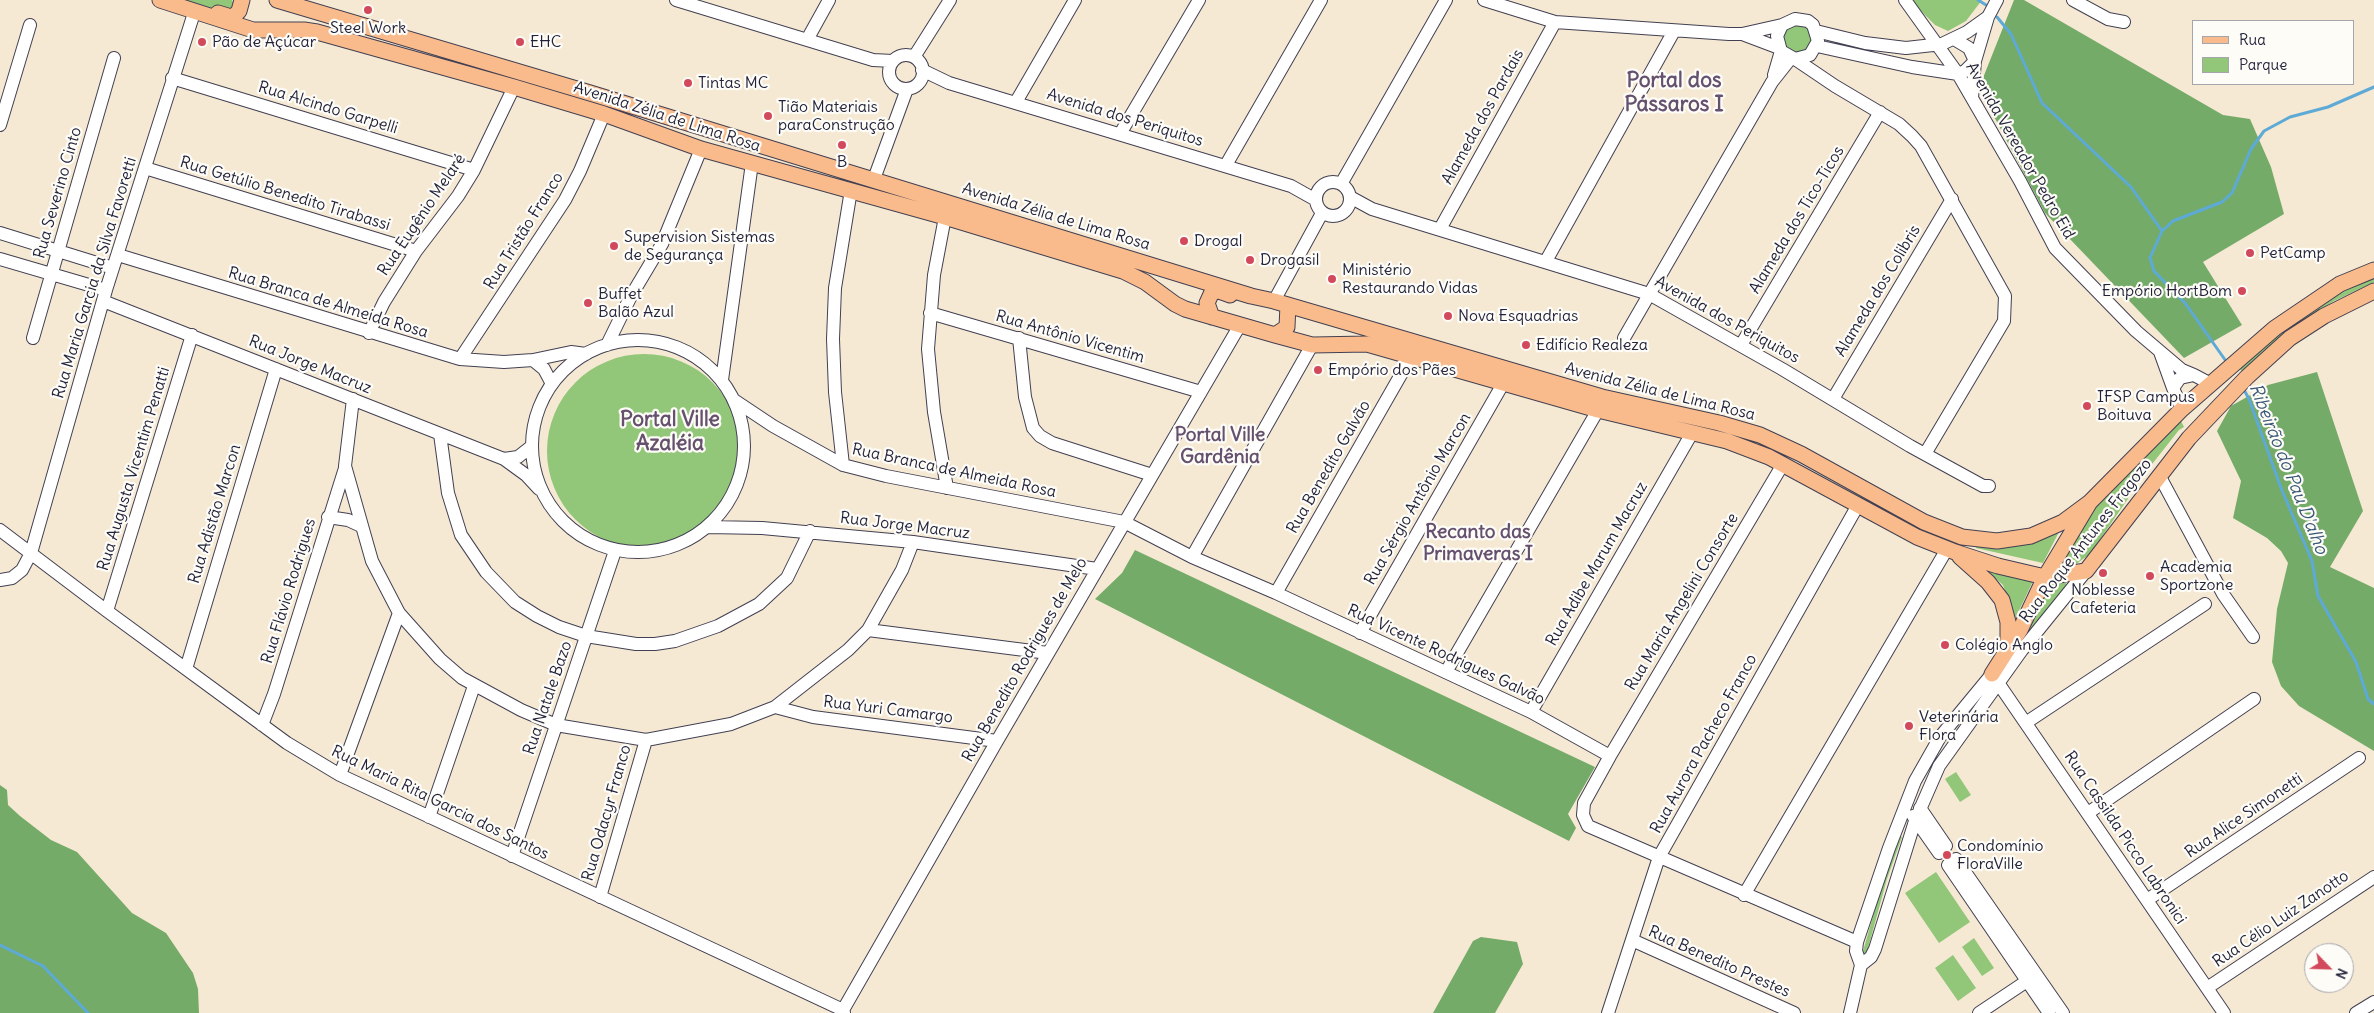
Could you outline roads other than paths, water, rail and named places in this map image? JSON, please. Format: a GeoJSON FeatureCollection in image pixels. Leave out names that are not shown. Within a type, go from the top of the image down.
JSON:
{"type":"FeatureCollection","features":[{"type":"Feature","properties":{"kind":"main road","name":"Avenida Zélia de Lima Rosa"},"geometry":{"type":"LineString","coordinates":[[160,0],[254,30],[304,30],[317,32],[604,114],[701,150],[852,190],[1123,271],[1145,282],[1175,304],[1275,335],[1312,345],[1367,344],[1598,410],[1727,441],[1782,464],[1917,537],[1951,551],[2046,577],[2086,571]]}},
{"type":"Feature","properties":{"kind":"main road"},"geometry":{"type":"LineString","coordinates":[[194,12],[202,8],[230,17],[239,11],[242,0]]}},
{"type":"Feature","properties":{"kind":"main road","name":"Avenida Zélia de Lima Rosa"},"geometry":{"type":"LineString","coordinates":[[276,0],[874,179],[1251,296],[1281,303],[1602,397],[1718,423],[1760,435],[1801,454],[1924,522],[1966,538],[2005,541],[2031,536],[2064,522],[2090,502]]}},
{"type":"Feature","properties":{"kind":"main road","name":"Rua Roque Antunes Fragozo"},"geometry":{"type":"LineString","coordinates":[[1996,678],[2007,651],[2023,625],[2046,577],[2090,502],[2182,409],[2234,362],[2297,312],[2340,284],[2374,270]]}},
{"type":"Feature","properties":{"kind":"main road","name":"Avenida Zélia de Lima Rosa"},"geometry":{"type":"LineString","coordinates":[[1212,316],[1207,303],[1212,292],[1219,291],[1240,298],[1251,296]]}},
{"type":"Feature","properties":{"kind":"main road","name":"Rua Roque Antunes Fragozo"},"geometry":{"type":"LineString","coordinates":[[2086,571],[2159,475],[2247,376],[2290,338],[2324,316],[2374,291]]}},
{"type":"Feature","properties":{"kind":"main road"},"geometry":{"type":"LineString","coordinates":[[1275,335],[1287,327],[1281,303]]}},
{"type":"Feature","properties":{"kind":"main road"},"geometry":{"type":"LineString","coordinates":[[2214,381],[2219,391],[2226,398]]}},
{"type":"Feature","properties":{"kind":"main road"},"geometry":{"type":"LineString","coordinates":[[2182,409],[2190,420],[2203,424]]}},
{"type":"Feature","properties":{"kind":"main road","name":"Avenida Zélia de Lima Rosa"},"geometry":{"type":"LineString","coordinates":[[1951,551],[1985,578],[2002,600],[2009,626],[2007,651]]}},
{"type":"Feature","properties":{"kind":"street"},"geometry":{"type":"LineString","coordinates":[[676,0],[702,3],[891,66]]}},
{"type":"Feature","properties":{"kind":"street"},"geometry":{"type":"LineString","coordinates":[[808,38],[829,0]]}},
{"type":"Feature","properties":{"kind":"street"},"geometry":{"type":"LineString","coordinates":[[914,57],[950,0]]}},
{"type":"Feature","properties":{"kind":"street"},"geometry":{"type":"LineString","coordinates":[[1016,102],[1074,0]]}},
{"type":"Feature","properties":{"kind":"street"},"geometry":{"type":"LineString","coordinates":[[1120,134],[1199,0]]}},
{"type":"Feature","properties":{"kind":"street"},"geometry":{"type":"LineString","coordinates":[[1226,165],[1320,0]]}},
{"type":"Feature","properties":{"kind":"street"},"geometry":{"type":"LineString","coordinates":[[1341,184],[1446,0]]}},
{"type":"Feature","properties":{"kind":"street"},"geometry":{"type":"LineString","coordinates":[[1484,0],[1555,22],[1674,30],[1742,34],[1782,25],[1790,20],[1802,19],[1808,21],[1816,31],[1906,48],[1938,44],[1954,39],[1988,17]]}},
{"type":"Feature","properties":{"kind":"street","name":"Avenida Vereador Pedro Eid"},"geometry":{"type":"LineString","coordinates":[[1905,0],[1958,74],[2020,181],[2054,248],[2136,331],[2160,352],[2182,370],[2214,381]]}},
{"type":"Feature","properties":{"kind":"street"},"geometry":{"type":"LineString","coordinates":[[1972,98],[1975,61],[1988,17],[1997,0]]}},
{"type":"Feature","properties":{"kind":"street"},"geometry":{"type":"LineString","coordinates":[[2073,0],[2088,4],[2108,19],[2124,22]]}},
{"type":"Feature","properties":{"kind":"street","name":"Rua Maria Garcia da Silva Favoretti"},"geometry":{"type":"LineString","coordinates":[[0,580],[12,578],[22,570],[31,553],[113,268],[194,12]]}},
{"type":"Feature","properties":{"kind":"street","name":"Alameda dos Pardais"},"geometry":{"type":"LineString","coordinates":[[1440,229],[1555,22]]}},
{"type":"Feature","properties":{"kind":"street"},"geometry":{"type":"LineString","coordinates":[[0,124],[30,25]]}},
{"type":"Feature","properties":{"kind":"street"},"geometry":{"type":"LineString","coordinates":[[1782,25],[1777,36],[1787,54]]}},
{"type":"Feature","properties":{"kind":"street"},"geometry":{"type":"LineString","coordinates":[[1546,261],[1674,30]]}},
{"type":"Feature","properties":{"kind":"street"},"geometry":{"type":"LineString","coordinates":[[1816,31],[1813,50],[1822,77]]}},
{"type":"Feature","properties":{"kind":"street"},"geometry":{"type":"LineString","coordinates":[[1742,34],[1787,54],[1899,124],[1921,146],[2005,296],[2006,309],[2004,321],[1925,454]]}},
{"type":"Feature","properties":{"kind":"street"},"geometry":{"type":"LineString","coordinates":[[1954,39],[1969,48],[1975,61]]}},
{"type":"Feature","properties":{"kind":"street"},"geometry":{"type":"LineString","coordinates":[[1874,59],[1877,44]]}},
{"type":"Feature","properties":{"kind":"street"},"geometry":{"type":"LineString","coordinates":[[1787,54],[1813,50],[1958,74],[1965,71],[1975,61]]}},
{"type":"Feature","properties":{"kind":"street"},"geometry":{"type":"LineString","coordinates":[[1624,338],[1787,54]]}},
{"type":"Feature","properties":{"kind":"street"},"geometry":{"type":"LineString","coordinates":[[905,55],[914,57],[922,70],[950,83],[912,86],[896,85],[889,76],[891,66],[905,55]]}},
{"type":"Feature","properties":{"kind":"street","name":"Rua Severino Cinto"},"geometry":{"type":"LineString","coordinates":[[33,338],[114,58]]}},
{"type":"Feature","properties":{"kind":"street"},"geometry":{"type":"LineString","coordinates":[[874,179],[912,86],[922,70]]}},
{"type":"Feature","properties":{"kind":"street","name":"Rua Alcindo Garpelli"},"geometry":{"type":"LineString","coordinates":[[172,78],[474,170]]}},
{"type":"Feature","properties":{"kind":"street","name":"Avenida dos Periquitos"},"geometry":{"type":"LineString","coordinates":[[950,83],[1291,186]]}},
{"type":"Feature","properties":{"kind":"street","name":"Rua Eugênio Melaré"},"geometry":{"type":"LineString","coordinates":[[369,333],[384,302],[416,251],[458,196],[474,170],[514,87]]}},
{"type":"Feature","properties":{"kind":"street","name":"Alameda dos Tico-Ticos"},"geometry":{"type":"LineString","coordinates":[[1741,345],[1880,112]]}},
{"type":"Feature","properties":{"kind":"street","name":"Rua Tristão Franco"},"geometry":{"type":"LineString","coordinates":[[460,359],[565,200],[580,171],[604,114]]}},
{"type":"Feature","properties":{"kind":"street"},"geometry":{"type":"LineString","coordinates":[[607,345],[631,296],[662,244],[701,150]]}},
{"type":"Feature","properties":{"kind":"street"},"geometry":{"type":"LineString","coordinates":[[722,380],[752,163]]}},
{"type":"Feature","properties":{"kind":"street","name":"Rua Getúlio Benedito Tirabassi"},"geometry":{"type":"LineString","coordinates":[[145,168],[416,251]]}},
{"type":"Feature","properties":{"kind":"street"},"geometry":{"type":"LineString","coordinates":[[1291,186],[1320,188],[1330,182],[1341,184],[1349,192],[1350,197],[1346,210]]}},
{"type":"Feature","properties":{"kind":"street"},"geometry":{"type":"LineString","coordinates":[[1281,303],[1322,213],[1316,200],[1291,186]]}},
{"type":"Feature","properties":{"kind":"street"},"geometry":{"type":"LineString","coordinates":[[1316,200],[1320,188]]}},
{"type":"Feature","properties":{"kind":"street"},"geometry":{"type":"LineString","coordinates":[[844,465],[835,392],[833,339],[835,288],[852,190]]}},
{"type":"Feature","properties":{"kind":"street"},"geometry":{"type":"LineString","coordinates":[[1350,197],[1372,209]]}},
{"type":"Feature","properties":{"kind":"street","name":"Alameda dos Colibris"},"geometry":{"type":"LineString","coordinates":[[1833,399],[1952,199]]}},
{"type":"Feature","properties":{"kind":"street"},"geometry":{"type":"LineString","coordinates":[[1322,213],[1337,216],[1346,210],[1372,209]]}},
{"type":"Feature","properties":{"kind":"street","name":"Avenida dos Periquitos"},"geometry":{"type":"LineString","coordinates":[[1372,209],[1649,294],[1741,345],[1925,454],[1983,486],[1989,486]]}},
{"type":"Feature","properties":{"kind":"street"},"geometry":{"type":"LineString","coordinates":[[945,217],[934,275],[928,349],[933,403],[947,488]]}},
{"type":"Feature","properties":{"kind":"street"},"geometry":{"type":"LineString","coordinates":[[0,233],[113,268]]}},
{"type":"Feature","properties":{"kind":"street","name":"Rua Branca de Almeida Rosa"},"geometry":{"type":"LineString","coordinates":[[118,256],[460,359],[504,362],[533,360],[571,352],[586,354]]}},
{"type":"Feature","properties":{"kind":"street","name":"Rua Jorge Macruz"},"geometry":{"type":"LineString","coordinates":[[0,259],[51,274],[192,335],[504,459],[526,475],[543,493],[560,519],[585,539],[615,551],[639,553],[664,550],[687,541],[708,527],[726,506]]}},
{"type":"Feature","properties":{"kind":"street","name":"Rua Antônio Vicentim"},"geometry":{"type":"LineString","coordinates":[[930,313],[1201,392]]}},
{"type":"Feature","properties":{"kind":"street","name":"Rua Benedito Rodrigues de Melo"},"geometry":{"type":"LineString","coordinates":[[843,1012],[997,741],[1240,325]]}},
{"type":"Feature","properties":{"kind":"street","name":"Rua Augusta Vicentim Penatti"},"geometry":{"type":"LineString","coordinates":[[107,612],[192,335]]}},
{"type":"Feature","properties":{"kind":"street"},"geometry":{"type":"LineString","coordinates":[[1018,338],[1025,396],[1033,428],[1040,436],[1052,443],[1152,475]]}},
{"type":"Feature","properties":{"kind":"street","name":"Rua Branca de Almeida Rosa"},"geometry":{"type":"LineString","coordinates":[[532,446],[537,414],[552,384],[568,367],[586,354],[607,345],[628,340],[658,342],[686,351],[711,368],[722,380],[734,400],[743,431],[744,457],[740,474],[726,506]]}},
{"type":"Feature","properties":{"kind":"street"},"geometry":{"type":"LineString","coordinates":[[1192,557],[1312,345]]}},
{"type":"Feature","properties":{"kind":"street","name":"Avenida Vereador Pedro Eid"},"geometry":{"type":"LineString","coordinates":[[2160,352],[2182,409]]}},
{"type":"Feature","properties":{"kind":"street","name":"Rua Benedito Galvão"},"geometry":{"type":"LineString","coordinates":[[1276,593],[1411,357]]}},
{"type":"Feature","properties":{"kind":"street"},"geometry":{"type":"LineString","coordinates":[[533,360],[544,369],[552,384]]}},
{"type":"Feature","properties":{"kind":"street","name":"Rua Adistão Marcon"},"geometry":{"type":"LineString","coordinates":[[186,669],[276,369]]}},
{"type":"Feature","properties":{"kind":"street"},"geometry":{"type":"LineString","coordinates":[[2173,388],[2180,378],[2194,375]]}},
{"type":"Feature","properties":{"kind":"street","name":"Rua Sérgio Antônio Marcon"},"geometry":{"type":"LineString","coordinates":[[1360,633],[1504,382]]}},
{"type":"Feature","properties":{"kind":"street"},"geometry":{"type":"LineString","coordinates":[[353,399],[345,466],[372,561],[399,613],[440,659],[474,686],[556,725],[646,740],[731,724],[775,707],[848,650],[868,630],[902,570],[913,542]]}},
{"type":"Feature","properties":{"kind":"street","name":"Rua Branca de Almeida Rosa"},"geometry":{"type":"LineString","coordinates":[[734,400],[781,430],[844,465],[886,476],[1124,522]]}},
{"type":"Feature","properties":{"kind":"street"},"geometry":{"type":"LineString","coordinates":[[1446,672],[1598,410]]}},
{"type":"Feature","properties":{"kind":"street","name":"Rua Adibe Marum Macruz"},"geometry":{"type":"LineString","coordinates":[[1531,712],[1692,433]]}},
{"type":"Feature","properties":{"kind":"street"},"geometry":{"type":"LineString","coordinates":[[440,434],[448,493],[460,535],[486,572],[515,602],[559,627],[586,636],[636,644],[655,644],[675,641],[718,626],[759,604],[787,578],[810,531]]}},
{"type":"Feature","properties":{"kind":"street"},"geometry":{"type":"LineString","coordinates":[[504,459],[518,457],[532,446]]}},
{"type":"Feature","properties":{"kind":"street","name":"Rua Jorge Macruz"},"geometry":{"type":"LineString","coordinates":[[532,446],[535,470],[543,493]]}},
{"type":"Feature","properties":{"kind":"street","name":"Rua Maria Angelini Consorte"},"geometry":{"type":"LineString","coordinates":[[1610,756],[1782,464]]}},
{"type":"Feature","properties":{"kind":"street","name":"Rua Flávio Rodrigues"},"geometry":{"type":"LineString","coordinates":[[262,724],[274,694],[345,466]]}},
{"type":"Feature","properties":{"kind":"street"},"geometry":{"type":"LineString","coordinates":[[2159,475],[2223,594],[2253,637]]}},
{"type":"Feature","properties":{"kind":"street","name":"Rua Aurora Pacheco Franco"},"geometry":{"type":"LineString","coordinates":[[1608,1013],[1659,857],[1858,505]]}},
{"type":"Feature","properties":{"kind":"street"},"geometry":{"type":"LineString","coordinates":[[328,517],[348,520],[361,526]]}},
{"type":"Feature","properties":{"kind":"street","name":"Rua Vicente Rodrigues Galvão"},"geometry":{"type":"LineString","coordinates":[[1124,522],[1192,557],[1276,593],[1531,712],[1610,756]]}},
{"type":"Feature","properties":{"kind":"street","name":"Rua Jorge Macruz"},"geometry":{"type":"LineString","coordinates":[[708,527],[810,531],[913,542],[1097,569]]}},
{"type":"Feature","properties":{"kind":"street","name":"Rua Maria Rita Garcia dos Santos"},"geometry":{"type":"LineString","coordinates":[[0,530],[107,612],[262,724],[340,776],[600,896],[843,1012]]}},
{"type":"Feature","properties":{"kind":"street","name":"Rua Natale Bazo"},"geometry":{"type":"LineString","coordinates":[[512,856],[615,551]]}},
{"type":"Feature","properties":{"kind":"street"},"geometry":{"type":"LineString","coordinates":[[1744,894],[1951,551]]}},
{"type":"Feature","properties":{"kind":"street","name":"Rua Roque Antunes Fragozo"},"geometry":{"type":"LineString","coordinates":[[1850,1013],[1861,966],[1856,951],[1857,942],[1898,822],[1916,781],[1940,737],[1996,678],[2086,571]]}},
{"type":"Feature","properties":{"kind":"street"},"geometry":{"type":"LineString","coordinates":[[2027,722],[2205,604]]}},
{"type":"Feature","properties":{"kind":"street"},"geometry":{"type":"LineString","coordinates":[[340,776],[399,613]]}},
{"type":"Feature","properties":{"kind":"street"},"geometry":{"type":"LineString","coordinates":[[868,630],[1048,653]]}},
{"type":"Feature","properties":{"kind":"street","name":"Rua Roque Antunes Fragozo"},"geometry":{"type":"LineString","coordinates":[[1916,814],[1939,766],[1996,678]]}},
{"type":"Feature","properties":{"kind":"street","name":"Rua Cassilda Picco Labronici"},"geometry":{"type":"LineString","coordinates":[[1996,678],[2224,1013]]}},
{"type":"Feature","properties":{"kind":"street"},"geometry":{"type":"LineString","coordinates":[[429,817],[474,686]]}},
{"type":"Feature","properties":{"kind":"street"},"geometry":{"type":"LineString","coordinates":[[2088,813],[2254,699]]}},
{"type":"Feature","properties":{"kind":"street","name":"Rua Yuri Camargo"},"geometry":{"type":"LineString","coordinates":[[775,707],[814,717],[997,741]]}},
{"type":"Feature","properties":{"kind":"street","name":"Rua Odacyr Franco"},"geometry":{"type":"LineString","coordinates":[[600,896],[646,740]]}},
{"type":"Feature","properties":{"kind":"street"},"geometry":{"type":"LineString","coordinates":[[1610,756],[1584,803],[1585,824],[1857,942]]}},
{"type":"Feature","properties":{"kind":"street","name":"Rua Alice Simonetti"},"geometry":{"type":"LineString","coordinates":[[2147,900],[2359,758]]}},
{"type":"Feature","properties":{"kind":"street","name":"Rua Roque Antunes Fragozo"},"geometry":{"type":"LineString","coordinates":[[1911,795],[1916,814]]}},
{"type":"Feature","properties":{"kind":"street"},"geometry":{"type":"LineString","coordinates":[[1898,822],[1916,814]]}},
{"type":"Feature","properties":{"kind":"street"},"geometry":{"type":"LineString","coordinates":[[1916,814],[1941,847]]}},
{"type":"Feature","properties":{"kind":"street"},"geometry":{"type":"LineString","coordinates":[[1861,966],[1871,957],[1875,949],[1916,814]]}},
{"type":"Feature","properties":{"kind":"street"},"geometry":{"type":"LineString","coordinates":[[1952,862],[2032,978],[2063,1013]]}},
{"type":"Feature","properties":{"kind":"street","name":"Rua Célio Luiz Zanotto"},"geometry":{"type":"LineString","coordinates":[[2207,988],[2374,876]]}},
{"type":"Feature","properties":{"kind":"street","name":"Rua Benedito Prestes"},"geometry":{"type":"LineString","coordinates":[[1632,940],[1794,1013]]}},
{"type":"Feature","properties":{"kind":"street"},"geometry":{"type":"LineString","coordinates":[[1979,1013],[2032,978]]}},
{"type":"Feature","properties":{"kind":"street"},"geometry":{"type":"LineString","coordinates":[[2032,978],[2049,1013]]}},
{"type":"Feature","properties":{"kind":"street"},"geometry":{"type":"LineString","coordinates":[[2356,1013],[2374,1002]]}},
{"type":"Feature","properties":{"kind":"waterway"},"geometry":{"type":"LineString","coordinates":[[1978,0],[1986,5]]}},
{"type":"Feature","properties":{"kind":"waterway"},"geometry":{"type":"LineString","coordinates":[[1997,17],[2011,34],[2042,103],[2131,187],[2162,231]]}},
{"type":"Feature","properties":{"kind":"waterway"},"geometry":{"type":"LineString","coordinates":[[2228,364],[2185,303],[2154,271],[2150,258],[2162,231],[2173,221],[2222,202],[2232,193],[2251,149],[2264,131],[2290,117],[2328,107],[2374,87]]}},
{"type":"Feature","properties":{"kind":"waterway","name":"Ribeirão do Pau D'alho"},"geometry":{"type":"LineString","coordinates":[[2243,388],[2249,399],[2281,488],[2312,561],[2318,596],[2356,662],[2368,699],[2374,704]]}},
{"type":"Feature","properties":{"kind":"waterway"},"geometry":{"type":"LineString","coordinates":[[0,945],[43,966],[88,1013]]}},
{"type":"Feature","properties":{"kind":"place","name":"Steel Work"},"geometry":{"type":"Point","coordinates":[368,10]}},
{"type":"Feature","properties":{"kind":"place","name":"Pão de Açúcar"},"geometry":{"type":"Point","coordinates":[202,42]}},
{"type":"Feature","properties":{"kind":"place","name":"EHC"},"geometry":{"type":"Point","coordinates":[520,42]}},
{"type":"Feature","properties":{"kind":"place","name":"Tintas MC"},"geometry":{"type":"Point","coordinates":[688,83]}},
{"type":"Feature","properties":{"kind":"place","name":"Tião Materiais paraConstrução"},"geometry":{"type":"Point","coordinates":[768,116]}},
{"type":"Feature","properties":{"kind":"place","name":"B"},"geometry":{"type":"Point","coordinates":[842,145]}},
{"type":"Feature","properties":{"kind":"place","name":"Drogal"},"geometry":{"type":"Point","coordinates":[1184,241]}},
{"type":"Feature","properties":{"kind":"place","name":"Supervision Sistemas de Segurança"},"geometry":{"type":"Point","coordinates":[614,246]}},
{"type":"Feature","properties":{"kind":"place","name":"PetCamp"},"geometry":{"type":"Point","coordinates":[2250,253]}},
{"type":"Feature","properties":{"kind":"place","name":"Drogasil"},"geometry":{"type":"Point","coordinates":[1250,260]}},
{"type":"Feature","properties":{"kind":"place","name":"Ministério Restaurando Vidas"},"geometry":{"type":"Point","coordinates":[1332,279]}},
{"type":"Feature","properties":{"kind":"place","name":"Empório HortBom"},"geometry":{"type":"Point","coordinates":[2242,291]}},
{"type":"Feature","properties":{"kind":"place","name":"Buffet Balão Azul"},"geometry":{"type":"Point","coordinates":[588,303]}},
{"type":"Feature","properties":{"kind":"place","name":"Nova Esquadrias"},"geometry":{"type":"Point","coordinates":[1448,316]}},
{"type":"Feature","properties":{"kind":"place","name":"Edifício Realeza"},"geometry":{"type":"Point","coordinates":[1526,345]}},
{"type":"Feature","properties":{"kind":"place","name":"Empório dos Pães"},"geometry":{"type":"Point","coordinates":[1318,370]}},
{"type":"Feature","properties":{"kind":"place","name":"IFSP Campus Boituva"},"geometry":{"type":"Point","coordinates":[2087,406]}},
{"type":"Feature","properties":{"kind":"place","name":"Noblesse Cafeteria"},"geometry":{"type":"Point","coordinates":[2103,573]}},
{"type":"Feature","properties":{"kind":"place","name":"Academia Sportzone"},"geometry":{"type":"Point","coordinates":[2150,576]}},
{"type":"Feature","properties":{"kind":"place","name":"Colégio Anglo"},"geometry":{"type":"Point","coordinates":[1945,645]}},
{"type":"Feature","properties":{"kind":"place","name":"Veterinária Flora"},"geometry":{"type":"Point","coordinates":[1909,726]}},
{"type":"Feature","properties":{"kind":"place","name":"Condomínio FloraVille"},"geometry":{"type":"Point","coordinates":[1947,855]}},
{"type":"Feature","properties":{"kind":"district","name":"Portal dos Pássaros I"},"geometry":{"type":"Point","coordinates":[1674,93]}},
{"type":"Feature","properties":{"kind":"district","name":"Portal Ville Azaléia"},"geometry":{"type":"Point","coordinates":[670,432]}},
{"type":"Feature","properties":{"kind":"district","name":"Portal Ville Gardênia"},"geometry":{"type":"Point","coordinates":[1220,447]}},
{"type":"Feature","properties":{"kind":"district","name":"Recanto das Primaveras I"},"geometry":{"type":"Point","coordinates":[1478,544]}}]}
